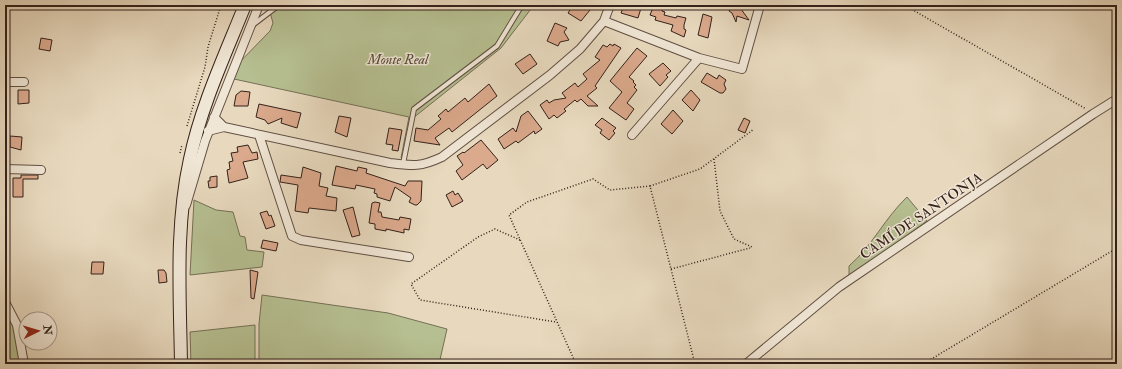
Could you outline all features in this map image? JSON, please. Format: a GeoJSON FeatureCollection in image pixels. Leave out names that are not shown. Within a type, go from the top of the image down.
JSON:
{"type":"FeatureCollection","features":[{"type":"Feature","properties":{"kind":"main road"},"geometry":{"type":"LineString","coordinates":[[181,364],[180,243],[182,215],[190,159],[196,134],[245,5]]}},
{"type":"Feature","properties":{"kind":"street"},"geometry":{"type":"LineString","coordinates":[[182,215],[191,193],[208,131],[259,5]]}},
{"type":"Feature","properties":{"kind":"street"},"geometry":{"type":"LineString","coordinates":[[208,131],[224,127],[403,164],[426,165],[442,157],[550,75],[580,49],[604,21],[610,5]]}},
{"type":"Feature","properties":{"kind":"street"},"geometry":{"type":"LineString","coordinates":[[604,21],[699,58],[742,69],[760,5]]}},
{"type":"Feature","properties":{"kind":"street"},"geometry":{"type":"LineString","coordinates":[[632,135],[699,58]]}},
{"type":"Feature","properties":{"kind":"street"},"geometry":{"type":"LineString","coordinates":[[5,82],[24,82]]}},
{"type":"Feature","properties":{"kind":"street","name":"CAMÍ DE SANTONJA"},"geometry":{"type":"LineString","coordinates":[[746,364],[840,287],[1117,99]]}},
{"type":"Feature","properties":{"kind":"street"},"geometry":{"type":"LineString","coordinates":[[214,117],[224,127]]}},
{"type":"Feature","properties":{"kind":"street"},"geometry":{"type":"LineString","coordinates":[[259,135],[292,236],[301,240],[409,257]]}},
{"type":"Feature","properties":{"kind":"street"},"geometry":{"type":"LineString","coordinates":[[5,169],[41,170]]}},
{"type":"Feature","properties":{"kind":"street"},"geometry":{"type":"LineString","coordinates":[[5,302],[17,325],[24,364]]}},
{"type":"Feature","properties":{"kind":"lane"},"geometry":{"type":"LineString","coordinates":[[250,26],[278,5]]}},
{"type":"Feature","properties":{"kind":"lane"},"geometry":{"type":"LineString","coordinates":[[403,164],[414,109],[498,46],[522,5]]}},
{"type":"Feature","properties":{"kind":"path"},"geometry":{"type":"LineString","coordinates":[[194,102],[205,67],[208,47],[221,5]]}},
{"type":"Feature","properties":{"kind":"path"},"geometry":{"type":"LineString","coordinates":[[904,5],[1093,114]]}},
{"type":"Feature","properties":{"kind":"path"},"geometry":{"type":"LineString","coordinates":[[576,364],[508,215],[527,202],[593,179],[610,190],[650,186],[700,170],[754,129]]}},
{"type":"Feature","properties":{"kind":"path"},"geometry":{"type":"LineString","coordinates":[[671,270],[752,247],[734,239],[720,211],[714,159]]}},
{"type":"Feature","properties":{"kind":"path"},"geometry":{"type":"LineString","coordinates":[[650,186],[695,364]]}},
{"type":"Feature","properties":{"kind":"path"},"geometry":{"type":"LineString","coordinates":[[520,240],[495,230],[478,237],[410,284],[420,300],[556,322]]}},
{"type":"Feature","properties":{"kind":"path"},"geometry":{"type":"LineString","coordinates":[[923,364],[1117,248]]}},
{"type":"Feature","properties":{"kind":"green space","name":"Monte Real"},"geometry":{"type":"Polygon","coordinates":[[[268,5],[534,5],[501,48],[413,118],[405,158],[401,158],[409,117],[234,79],[231,71],[270,31],[273,23],[268,5]]]}},
{"type":"Feature","properties":{"kind":"green space"},"geometry":{"type":"Polygon","coordinates":[[[907,197],[927,221],[849,277],[849,266],[865,250],[899,205],[907,197]]]}},
{"type":"Feature","properties":{"kind":"green space"},"geometry":{"type":"Polygon","coordinates":[[[194,200],[216,210],[233,212],[240,236],[245,237],[247,250],[264,252],[262,267],[190,275],[194,200]]]}},
{"type":"Feature","properties":{"kind":"green space"},"geometry":{"type":"Polygon","coordinates":[[[262,295],[388,313],[447,329],[439,364],[259,364],[259,324],[262,295]]]}},
{"type":"Feature","properties":{"kind":"green space"},"geometry":{"type":"Polygon","coordinates":[[[10,314],[12,318],[22,364],[5,364],[5,315],[10,314]]]}},
{"type":"Feature","properties":{"kind":"green space"},"geometry":{"type":"Polygon","coordinates":[[[255,325],[255,364],[191,364],[190,332],[255,325]]]}},
{"type":"Feature","properties":{"kind":"building"},"geometry":{"type":"Polygon","coordinates":[[[573,5],[582,5],[590,10],[581,21],[568,13],[573,5]]]}},
{"type":"Feature","properties":{"kind":"building"},"geometry":{"type":"Polygon","coordinates":[[[624,5],[639,5],[638,8],[641,8],[638,18],[621,13],[624,5]]]}},
{"type":"Feature","properties":{"kind":"building"},"geometry":{"type":"Polygon","coordinates":[[[654,5],[663,5],[662,11],[665,12],[664,15],[676,18],[677,16],[686,18],[684,29],[686,30],[684,37],[671,31],[673,25],[655,20],[656,17],[650,15],[654,5]]]}},
{"type":"Feature","properties":{"kind":"building"},"geometry":{"type":"Polygon","coordinates":[[[731,5],[738,5],[749,20],[737,16],[736,22],[732,13],[729,11],[731,5]]]}},
{"type":"Feature","properties":{"kind":"building"},"geometry":{"type":"Polygon","coordinates":[[[703,14],[712,17],[708,38],[698,35],[703,14]]]}},
{"type":"Feature","properties":{"kind":"building"},"geometry":{"type":"Polygon","coordinates":[[[555,23],[567,28],[564,32],[569,40],[560,42],[558,46],[547,41],[555,23]]]}},
{"type":"Feature","properties":{"kind":"building"},"geometry":{"type":"Polygon","coordinates":[[[41,38],[52,40],[50,51],[39,49],[41,38]]]}},
{"type":"Feature","properties":{"kind":"building"},"geometry":{"type":"Polygon","coordinates":[[[610,44],[613,46],[614,44],[621,48],[595,86],[597,88],[587,96],[598,106],[588,106],[581,99],[577,102],[575,100],[564,109],[566,111],[557,118],[554,115],[549,119],[540,105],[547,100],[549,103],[554,100],[566,98],[562,93],[575,83],[578,87],[587,79],[583,74],[600,60],[595,57],[603,45],[607,47],[610,44]]]}},
{"type":"Feature","properties":{"kind":"building"},"geometry":{"type":"Polygon","coordinates":[[[637,48],[647,56],[629,77],[634,81],[633,82],[636,85],[634,87],[637,90],[627,103],[634,109],[626,120],[609,108],[622,92],[610,81],[637,48]]]}},
{"type":"Feature","properties":{"kind":"building"},"geometry":{"type":"Polygon","coordinates":[[[530,54],[537,64],[523,74],[515,64],[530,54]]]}},
{"type":"Feature","properties":{"kind":"building"},"geometry":{"type":"Polygon","coordinates":[[[663,63],[671,71],[666,75],[668,77],[660,86],[649,74],[663,63]]]}},
{"type":"Feature","properties":{"kind":"building"},"geometry":{"type":"Polygon","coordinates":[[[707,73],[717,79],[719,75],[726,80],[724,84],[726,89],[723,93],[720,93],[701,82],[707,73]]]}},
{"type":"Feature","properties":{"kind":"building"},"geometry":{"type":"Polygon","coordinates":[[[489,84],[497,96],[452,132],[449,128],[435,138],[440,145],[414,141],[416,128],[428,130],[441,119],[438,116],[446,109],[448,112],[465,98],[468,102],[489,84]]]}},
{"type":"Feature","properties":{"kind":"building"},"geometry":{"type":"Polygon","coordinates":[[[18,90],[29,90],[29,103],[18,104],[18,90]]]}},
{"type":"Feature","properties":{"kind":"building"},"geometry":{"type":"Polygon","coordinates":[[[691,90],[700,100],[693,111],[682,100],[691,90]]]}},
{"type":"Feature","properties":{"kind":"building"},"geometry":{"type":"Polygon","coordinates":[[[241,91],[250,92],[248,106],[234,106],[236,95],[241,91]]]}},
{"type":"Feature","properties":{"kind":"building"},"geometry":{"type":"Polygon","coordinates":[[[259,104],[301,113],[297,128],[281,123],[282,118],[268,124],[265,120],[256,117],[259,104]]]}},
{"type":"Feature","properties":{"kind":"building"},"geometry":{"type":"Polygon","coordinates":[[[673,110],[683,121],[672,134],[661,124],[673,110]]]}},
{"type":"Feature","properties":{"kind":"building"},"geometry":{"type":"Polygon","coordinates":[[[528,111],[542,129],[535,134],[534,131],[518,143],[516,141],[504,149],[498,139],[513,128],[516,132],[521,116],[528,111]]]}},
{"type":"Feature","properties":{"kind":"building"},"geometry":{"type":"Polygon","coordinates":[[[339,116],[351,118],[347,137],[335,132],[339,116]]]}},
{"type":"Feature","properties":{"kind":"building"},"geometry":{"type":"Polygon","coordinates":[[[602,118],[616,128],[613,131],[615,133],[609,140],[600,133],[602,130],[595,125],[602,118]]]}},
{"type":"Feature","properties":{"kind":"building"},"geometry":{"type":"Polygon","coordinates":[[[744,118],[750,121],[745,133],[738,130],[744,118]]]}},
{"type":"Feature","properties":{"kind":"building"},"geometry":{"type":"Polygon","coordinates":[[[389,128],[402,130],[398,151],[392,150],[393,145],[386,144],[389,128]]]}},
{"type":"Feature","properties":{"kind":"building"},"geometry":{"type":"Polygon","coordinates":[[[10,136],[22,137],[21,150],[10,147],[10,136]]]}},
{"type":"Feature","properties":{"kind":"building"},"geometry":{"type":"Polygon","coordinates":[[[481,140],[498,160],[487,169],[483,164],[462,180],[456,171],[463,165],[457,156],[463,152],[464,153],[481,140]]]}},
{"type":"Feature","properties":{"kind":"building"},"geometry":{"type":"Polygon","coordinates":[[[248,145],[252,153],[257,152],[258,159],[243,162],[248,178],[229,183],[227,170],[230,169],[229,162],[233,161],[231,153],[238,152],[237,147],[248,145]]]}},
{"type":"Feature","properties":{"kind":"building"},"geometry":{"type":"Polygon","coordinates":[[[336,166],[357,171],[358,167],[367,169],[366,173],[405,186],[408,181],[422,181],[421,201],[417,205],[409,202],[411,198],[395,187],[390,201],[377,197],[377,194],[374,193],[375,189],[356,185],[355,189],[332,185],[336,166]]]}},
{"type":"Feature","properties":{"kind":"building"},"geometry":{"type":"Polygon","coordinates":[[[303,167],[321,173],[319,186],[328,188],[326,196],[337,198],[336,211],[309,208],[308,213],[295,211],[298,185],[280,182],[281,175],[301,178],[303,167]]]}},
{"type":"Feature","properties":{"kind":"building"},"geometry":{"type":"Polygon","coordinates":[[[21,175],[38,175],[38,179],[23,179],[23,197],[13,197],[13,178],[21,178],[21,175]]]}},
{"type":"Feature","properties":{"kind":"building"},"geometry":{"type":"Polygon","coordinates":[[[217,176],[217,187],[209,188],[208,181],[210,181],[210,177],[217,176]]]}},
{"type":"Feature","properties":{"kind":"building"},"geometry":{"type":"Polygon","coordinates":[[[453,191],[455,195],[458,193],[463,201],[452,207],[446,195],[453,191]]]}},
{"type":"Feature","properties":{"kind":"building"},"geometry":{"type":"Polygon","coordinates":[[[372,203],[380,203],[378,212],[381,212],[382,217],[399,220],[400,217],[411,219],[409,230],[404,229],[404,233],[386,229],[386,231],[375,229],[375,224],[369,223],[372,203]]]}},
{"type":"Feature","properties":{"kind":"building"},"geometry":{"type":"Polygon","coordinates":[[[353,207],[360,235],[352,237],[343,210],[353,207]]]}},
{"type":"Feature","properties":{"kind":"building"},"geometry":{"type":"Polygon","coordinates":[[[267,211],[269,216],[271,215],[275,226],[266,229],[260,213],[267,211]]]}},
{"type":"Feature","properties":{"kind":"building"},"geometry":{"type":"Polygon","coordinates":[[[263,240],[278,243],[276,251],[261,248],[263,240]]]}},
{"type":"Feature","properties":{"kind":"building"},"geometry":{"type":"Polygon","coordinates":[[[92,262],[104,262],[103,274],[91,274],[92,262]]]}},
{"type":"Feature","properties":{"kind":"building"},"geometry":{"type":"Polygon","coordinates":[[[158,270],[164,270],[166,273],[167,282],[159,283],[158,270]]]}},
{"type":"Feature","properties":{"kind":"building"},"geometry":{"type":"Polygon","coordinates":[[[250,270],[258,272],[254,299],[251,298],[250,270]]]}}]}
